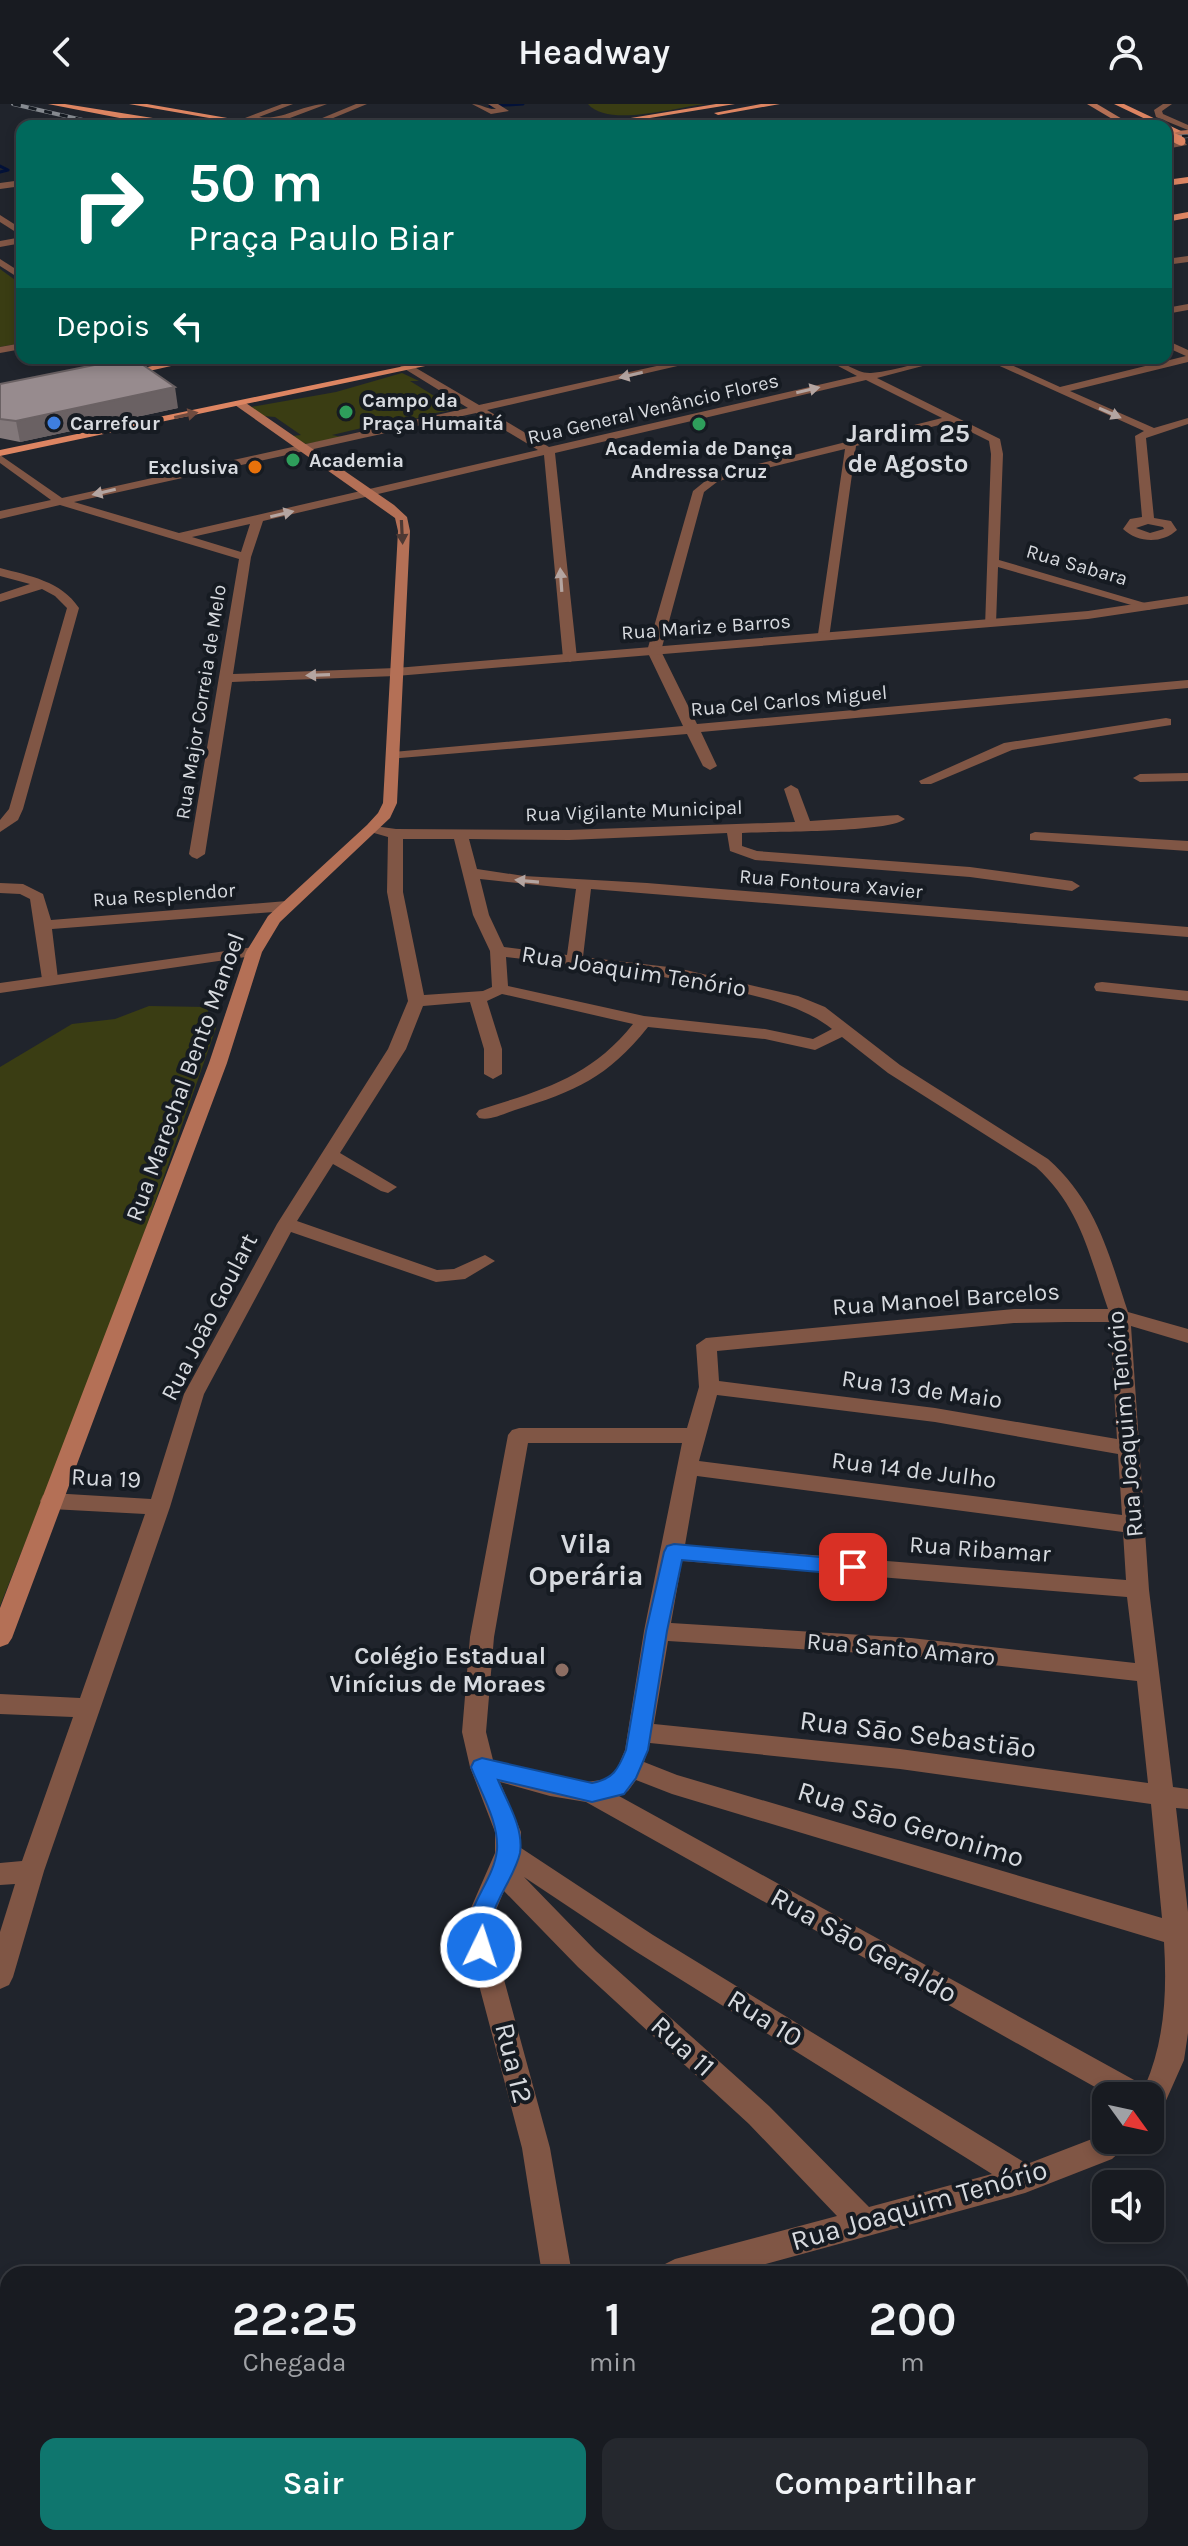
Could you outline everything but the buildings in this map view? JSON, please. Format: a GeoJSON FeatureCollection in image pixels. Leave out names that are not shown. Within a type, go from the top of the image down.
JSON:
{"type":"FeatureCollection","features":[{"type":"Feature","properties":{"kind":"main road"},"geometry":{"type":"LineString","coordinates":[[56,105],[93,110],[112,104]]}},
{"type":"Feature","properties":{"kind":"main road"},"geometry":{"type":"LineString","coordinates":[[133,104],[244,120]]}},
{"type":"Feature","properties":{"kind":"main road"},"geometry":{"type":"LineString","coordinates":[[626,120],[731,104]]}},
{"type":"Feature","properties":{"kind":"main road"},"geometry":{"type":"LineString","coordinates":[[676,120],[776,104]]}},
{"type":"Feature","properties":{"kind":"main road"},"geometry":{"type":"LineString","coordinates":[[1091,104],[1119,120]]}},
{"type":"Feature","properties":{"kind":"main road"},"geometry":{"type":"LineString","coordinates":[[1105,104],[1138,120]]}},
{"type":"Feature","properties":{"kind":"main road"},"geometry":{"type":"LineString","coordinates":[[1118,104],[1154,120]]}},
{"type":"Feature","properties":{"kind":"main road"},"geometry":{"type":"LineString","coordinates":[[56,105],[139,120]]}},
{"type":"Feature","properties":{"kind":"main road"},"geometry":{"type":"LineString","coordinates":[[1137,112],[1146,105]]}},
{"type":"Feature","properties":{"kind":"main road"},"geometry":{"type":"LineString","coordinates":[[162,108],[128,113],[169,120]]}},
{"type":"Feature","properties":{"kind":"main road"},"geometry":{"type":"LineString","coordinates":[[135,119],[144,120]]}},
{"type":"Feature","properties":{"kind":"main road"},"geometry":{"type":"LineString","coordinates":[[107,377],[171,364]]}},
{"type":"Feature","properties":{"kind":"main road"},"geometry":{"type":"LineString","coordinates":[[0,456],[429,364]]}},
{"type":"Feature","properties":{"kind":"main road","name":"Rua Marechal Bento Manoel"},"geometry":{"type":"LineString","coordinates":[[0,1638],[218,1063],[254,952],[267,929],[287,906],[372,828],[388,809],[403,523],[396,512],[372,494],[239,403]]}},
{"type":"Feature","properties":{"kind":"street"},"geometry":{"type":"LineString","coordinates":[[256,120],[249,118],[289,104]]}},
{"type":"Feature","properties":{"kind":"street"},"geometry":{"type":"LineString","coordinates":[[281,120],[323,104]]}},
{"type":"Feature","properties":{"kind":"street"},"geometry":{"type":"LineString","coordinates":[[322,120],[363,104]]}},
{"type":"Feature","properties":{"kind":"street"},"geometry":{"type":"LineString","coordinates":[[476,104],[494,107]]}},
{"type":"Feature","properties":{"kind":"street"},"geometry":{"type":"LineString","coordinates":[[1165,120],[1158,110],[1168,104]]}},
{"type":"Feature","properties":{"kind":"street"},"geometry":{"type":"LineString","coordinates":[[402,364],[549,452],[570,658]]}},
{"type":"Feature","properties":{"kind":"street"},"geometry":{"type":"LineString","coordinates":[[0,515],[680,364]]}},
{"type":"Feature","properties":{"kind":"street"},"geometry":{"type":"LineString","coordinates":[[841,364],[986,433],[996,444],[990,624]]}},
{"type":"Feature","properties":{"kind":"street","name":"Rua General Venâncio Flores"},"geometry":{"type":"LineString","coordinates":[[179,537],[921,364]]}},
{"type":"Feature","properties":{"kind":"street"},"geometry":{"type":"LineString","coordinates":[[1000,364],[1150,430]]}},
{"type":"Feature","properties":{"kind":"street"},"geometry":{"type":"LineString","coordinates":[[1059,390],[1158,364]]}},
{"type":"Feature","properties":{"kind":"street"},"geometry":{"type":"LineString","coordinates":[[710,766],[654,651],[699,491],[730,474],[954,418]]}},
{"type":"Feature","properties":{"kind":"street"},"geometry":{"type":"LineString","coordinates":[[1148,520],[1141,434],[1188,421]]}},
{"type":"Feature","properties":{"kind":"street"},"geometry":{"type":"LineString","coordinates":[[822,638],[851,444]]}},
{"type":"Feature","properties":{"kind":"street","name":"Rua Major Correia de Melo"},"geometry":{"type":"LineString","coordinates":[[0,456],[61,502],[245,557]]}},
{"type":"Feature","properties":{"kind":"street","name":"Rua Major Correia de Melo"},"geometry":{"type":"LineString","coordinates":[[197,854],[245,557],[257,520]]}},
{"type":"Feature","properties":{"kind":"street","name":"Rua Sabara"},"geometry":{"type":"LineString","coordinates":[[994,562],[1149,606]]}},
{"type":"Feature","properties":{"kind":"street"},"geometry":{"type":"LineString","coordinates":[[0,572],[59,592],[69,599],[73,608],[13,817],[0,828]]}},
{"type":"Feature","properties":{"kind":"street"},"geometry":{"type":"LineString","coordinates":[[0,598],[40,585]]}},
{"type":"Feature","properties":{"kind":"street","name":"Rua Mariz e Barros"},"geometry":{"type":"LineString","coordinates":[[226,678],[396,672],[822,638],[1088,615],[1188,600]]}},
{"type":"Feature","properties":{"kind":"street","name":"Rua Cel Carlos Miguel"},"geometry":{"type":"LineString","coordinates":[[393,756],[1188,684]]}},
{"type":"Feature","properties":{"kind":"street"},"geometry":{"type":"LineString","coordinates":[[926,781],[1009,746],[1166,722]]}},
{"type":"Feature","properties":{"kind":"street"},"geometry":{"type":"LineString","coordinates":[[1140,778],[1188,777]]}},
{"type":"Feature","properties":{"kind":"street"},"geometry":{"type":"LineString","coordinates":[[791,789],[804,826]]}},
{"type":"Feature","properties":{"kind":"street","name":"Rua Vigilante Municipal"},"geometry":{"type":"LineString","coordinates":[[372,828],[396,834],[461,836],[804,826],[898,819]]}},
{"type":"Feature","properties":{"kind":"street"},"geometry":{"type":"LineString","coordinates":[[734,828],[735,848],[755,855],[956,871],[1072,886]]}},
{"type":"Feature","properties":{"kind":"street"},"geometry":{"type":"LineString","coordinates":[[396,834],[391,870],[393,890],[416,1001],[486,996],[500,989],[644,1021],[765,1034],[815,1045],[843,1030]]}},
{"type":"Feature","properties":{"kind":"street"},"geometry":{"type":"LineString","coordinates":[[461,836],[485,926],[498,951],[500,989]]}},
{"type":"Feature","properties":{"kind":"street"},"geometry":{"type":"LineString","coordinates":[[1035,837],[1188,846]]}},
{"type":"Feature","properties":{"kind":"street","name":"Rua Fontoura Xavier"},"geometry":{"type":"LineString","coordinates":[[471,873],[524,881],[1188,932]]}},
{"type":"Feature","properties":{"kind":"street"},"geometry":{"type":"LineString","coordinates":[[575,958],[584,884]]}},
{"type":"Feature","properties":{"kind":"street"},"geometry":{"type":"LineString","coordinates":[[0,888],[31,892],[41,907],[50,979]]}},
{"type":"Feature","properties":{"kind":"street","name":"Rua Resplendor"},"geometry":{"type":"LineString","coordinates":[[44,925],[287,906]]}},
{"type":"Feature","properties":{"kind":"street","name":"Rua Joaquim Tenório"},"geometry":{"type":"LineString","coordinates":[[498,951],[575,958],[677,973],[760,990],[819,1011],[894,1069],[1017,1144],[1063,1182],[1086,1217],[1120,1316],[1138,1590],[1177,1934],[1177,2017],[1170,2060],[1158,2082]]}},
{"type":"Feature","properties":{"kind":"street"},"geometry":{"type":"LineString","coordinates":[[0,988],[254,952]]}},
{"type":"Feature","properties":{"kind":"street"},"geometry":{"type":"LineString","coordinates":[[1102,987],[1188,996]]}},
{"type":"Feature","properties":{"kind":"street"},"geometry":{"type":"LineString","coordinates":[[477,996],[493,1049],[493,1074]]}},
{"type":"Feature","properties":{"kind":"street","name":"Rua Joāo Goulart"},"geometry":{"type":"LineString","coordinates":[[0,1977],[31,1871],[159,1507],[194,1394],[286,1224],[397,1049],[416,1001]]}},
{"type":"Feature","properties":{"kind":"street"},"geometry":{"type":"LineString","coordinates":[[485,1114],[572,1083],[593,1071],[622,1048],[644,1021]]}},
{"type":"Feature","properties":{"kind":"street"},"geometry":{"type":"LineString","coordinates":[[330,1155],[388,1187]]}},
{"type":"Feature","properties":{"kind":"street"},"geometry":{"type":"LineString","coordinates":[[286,1224],[436,1276],[458,1275],[485,1261]]}},
{"type":"Feature","properties":{"kind":"street","name":"Rua Manoel Barcelos"},"geometry":{"type":"LineString","coordinates":[[709,1387],[706,1345],[1014,1316],[1120,1316],[1188,1336]]}},
{"type":"Feature","properties":{"kind":"street"},"geometry":{"type":"LineString","coordinates":[[592,1793],[616,1787],[630,1767],[688,1467],[709,1387]]}},
{"type":"Feature","properties":{"kind":"street","name":"Rua 13 de Maio"},"geometry":{"type":"LineString","coordinates":[[709,1387],[935,1415],[1127,1448]]}},
{"type":"Feature","properties":{"kind":"street"},"geometry":{"type":"LineString","coordinates":[[505,1862],[508,1832],[482,1767],[474,1732],[482,1637],[519,1435],[695,1436]]}},
{"type":"Feature","properties":{"kind":"street","name":"Rua 14 de Julho"},"geometry":{"type":"LineString","coordinates":[[688,1467],[1133,1525]]}},
{"type":"Feature","properties":{"kind":"street","name":"Rua 19"},"geometry":{"type":"LineString","coordinates":[[51,1501],[159,1507]]}},
{"type":"Feature","properties":{"kind":"street","name":"Rua Ribamar"},"geometry":{"type":"LineString","coordinates":[[674,1552],[822,1566],[1031,1577],[1138,1590]]}},
{"type":"Feature","properties":{"kind":"street","name":"Rua Santo Amaro"},"geometry":{"type":"LineString","coordinates":[[656,1631],[911,1647],[1146,1673]]}},
{"type":"Feature","properties":{"kind":"street"},"geometry":{"type":"LineString","coordinates":[[0,1704],[89,1708]]}},
{"type":"Feature","properties":{"kind":"street","name":"Rua Sāo Sebastiāo"},"geometry":{"type":"LineString","coordinates":[[639,1732],[900,1759],[1188,1799]]}},
{"type":"Feature","properties":{"kind":"street","name":"Rua Sāo Geraldo"},"geometry":{"type":"LineString","coordinates":[[482,1767],[592,1793],[1111,2082]]}},
{"type":"Feature","properties":{"kind":"street","name":"Rua Sāo Geronimo"},"geometry":{"type":"LineString","coordinates":[[630,1767],[672,1784],[1177,1934]]}},
{"type":"Feature","properties":{"kind":"street","name":"Rua 10"},"geometry":{"type":"LineString","coordinates":[[505,1862],[644,1943],[1025,2179]]}},
{"type":"Feature","properties":{"kind":"street","name":"Rua 11"},"geometry":{"type":"LineString","coordinates":[[505,1862],[587,1959],[759,2115],[863,2222]]}},
{"type":"Feature","properties":{"kind":"street","name":"Rua 12"},"geometry":{"type":"LineString","coordinates":[[505,1862],[480,1917],[478,1932],[536,2148],[556,2266]]}},
{"type":"Feature","properties":{"kind":"street"},"geometry":{"type":"LineString","coordinates":[[0,1874],[31,1871]]}},
{"type":"Feature","properties":{"kind":"street","name":"Rua Joaquim Tenório"},"geometry":{"type":"LineString","coordinates":[[704,2266],[1025,2179],[1092,2153]]}},
{"type":"Feature","properties":{"kind":"green space"},"geometry":{"type":"Polygon","coordinates":[[[588,104],[706,104],[661,112],[611,115],[588,104]]]}},
{"type":"Feature","properties":{"kind":"green space"},"geometry":{"type":"Polygon","coordinates":[[[0,269],[16,281],[16,344],[0,347],[0,269]]]}},
{"type":"Feature","properties":{"kind":"green space"},"geometry":{"type":"Polygon","coordinates":[[[402,373],[419,381],[410,381],[449,405],[463,408],[425,415],[435,416],[377,425],[389,427],[366,427],[332,435],[342,437],[306,444],[292,436],[301,435],[275,417],[263,416],[251,407],[336,392],[402,373]]]}},
{"type":"Feature","properties":{"kind":"green space"},"geometry":{"type":"Polygon","coordinates":[[[149,1006],[206,1007],[216,1028],[114,1319],[0,1606],[0,1067],[72,1024],[115,1019],[149,1006]]]}},
{"type":"Feature","properties":{"kind":"waterway"},"geometry":{"type":"LineString","coordinates":[[490,106],[523,104]]}},
{"type":"Feature","properties":{"kind":"waterway"},"geometry":{"type":"LineString","coordinates":[[0,166],[8,170],[0,172]]}},
{"type":"Feature","properties":{"kind":"railway"},"geometry":{"type":"LineString","coordinates":[[13,104],[83,120]]}},
{"type":"Feature","properties":{"kind":"railway"},"geometry":{"type":"LineString","coordinates":[[1172,137],[1188,136]]}},
{"type":"Feature","properties":{"kind":"place","name":"Campo da Praça Humaitá"},"geometry":{"type":"Point","coordinates":[346,412]}},
{"type":"Feature","properties":{"kind":"place","name":"Carrefour"},"geometry":{"type":"Point","coordinates":[54,423]}},
{"type":"Feature","properties":{"kind":"place","name":"Academia de Dança Andressa Cruz"},"geometry":{"type":"Point","coordinates":[699,424]}},
{"type":"Feature","properties":{"kind":"place","name":"Academia"},"geometry":{"type":"Point","coordinates":[293,460]}},
{"type":"Feature","properties":{"kind":"place","name":"Exclusiva"},"geometry":{"type":"Point","coordinates":[255,467]}},
{"type":"Feature","properties":{"kind":"place","name":"Colégio Estadual Vinícius de Moraes"},"geometry":{"type":"Point","coordinates":[562,1670]}},
{"type":"Feature","properties":{"kind":"district","name":"Jardim 25 de Agosto"},"geometry":{"type":"Point","coordinates":[908,448]}},
{"type":"Feature","properties":{"kind":"district","name":"Vila Operária"},"geometry":{"type":"Point","coordinates":[586,1559]}},
{"type":"Feature","properties":{"kind":"route"},"geometry":{"type":"LineString","coordinates":[[481,1947],[478,1932],[480,1917],[508,1853],[508,1832],[482,1767],[592,1793],[616,1787],[628,1771],[637,1750],[656,1631],[674,1552],[853,1567]]}}]}
